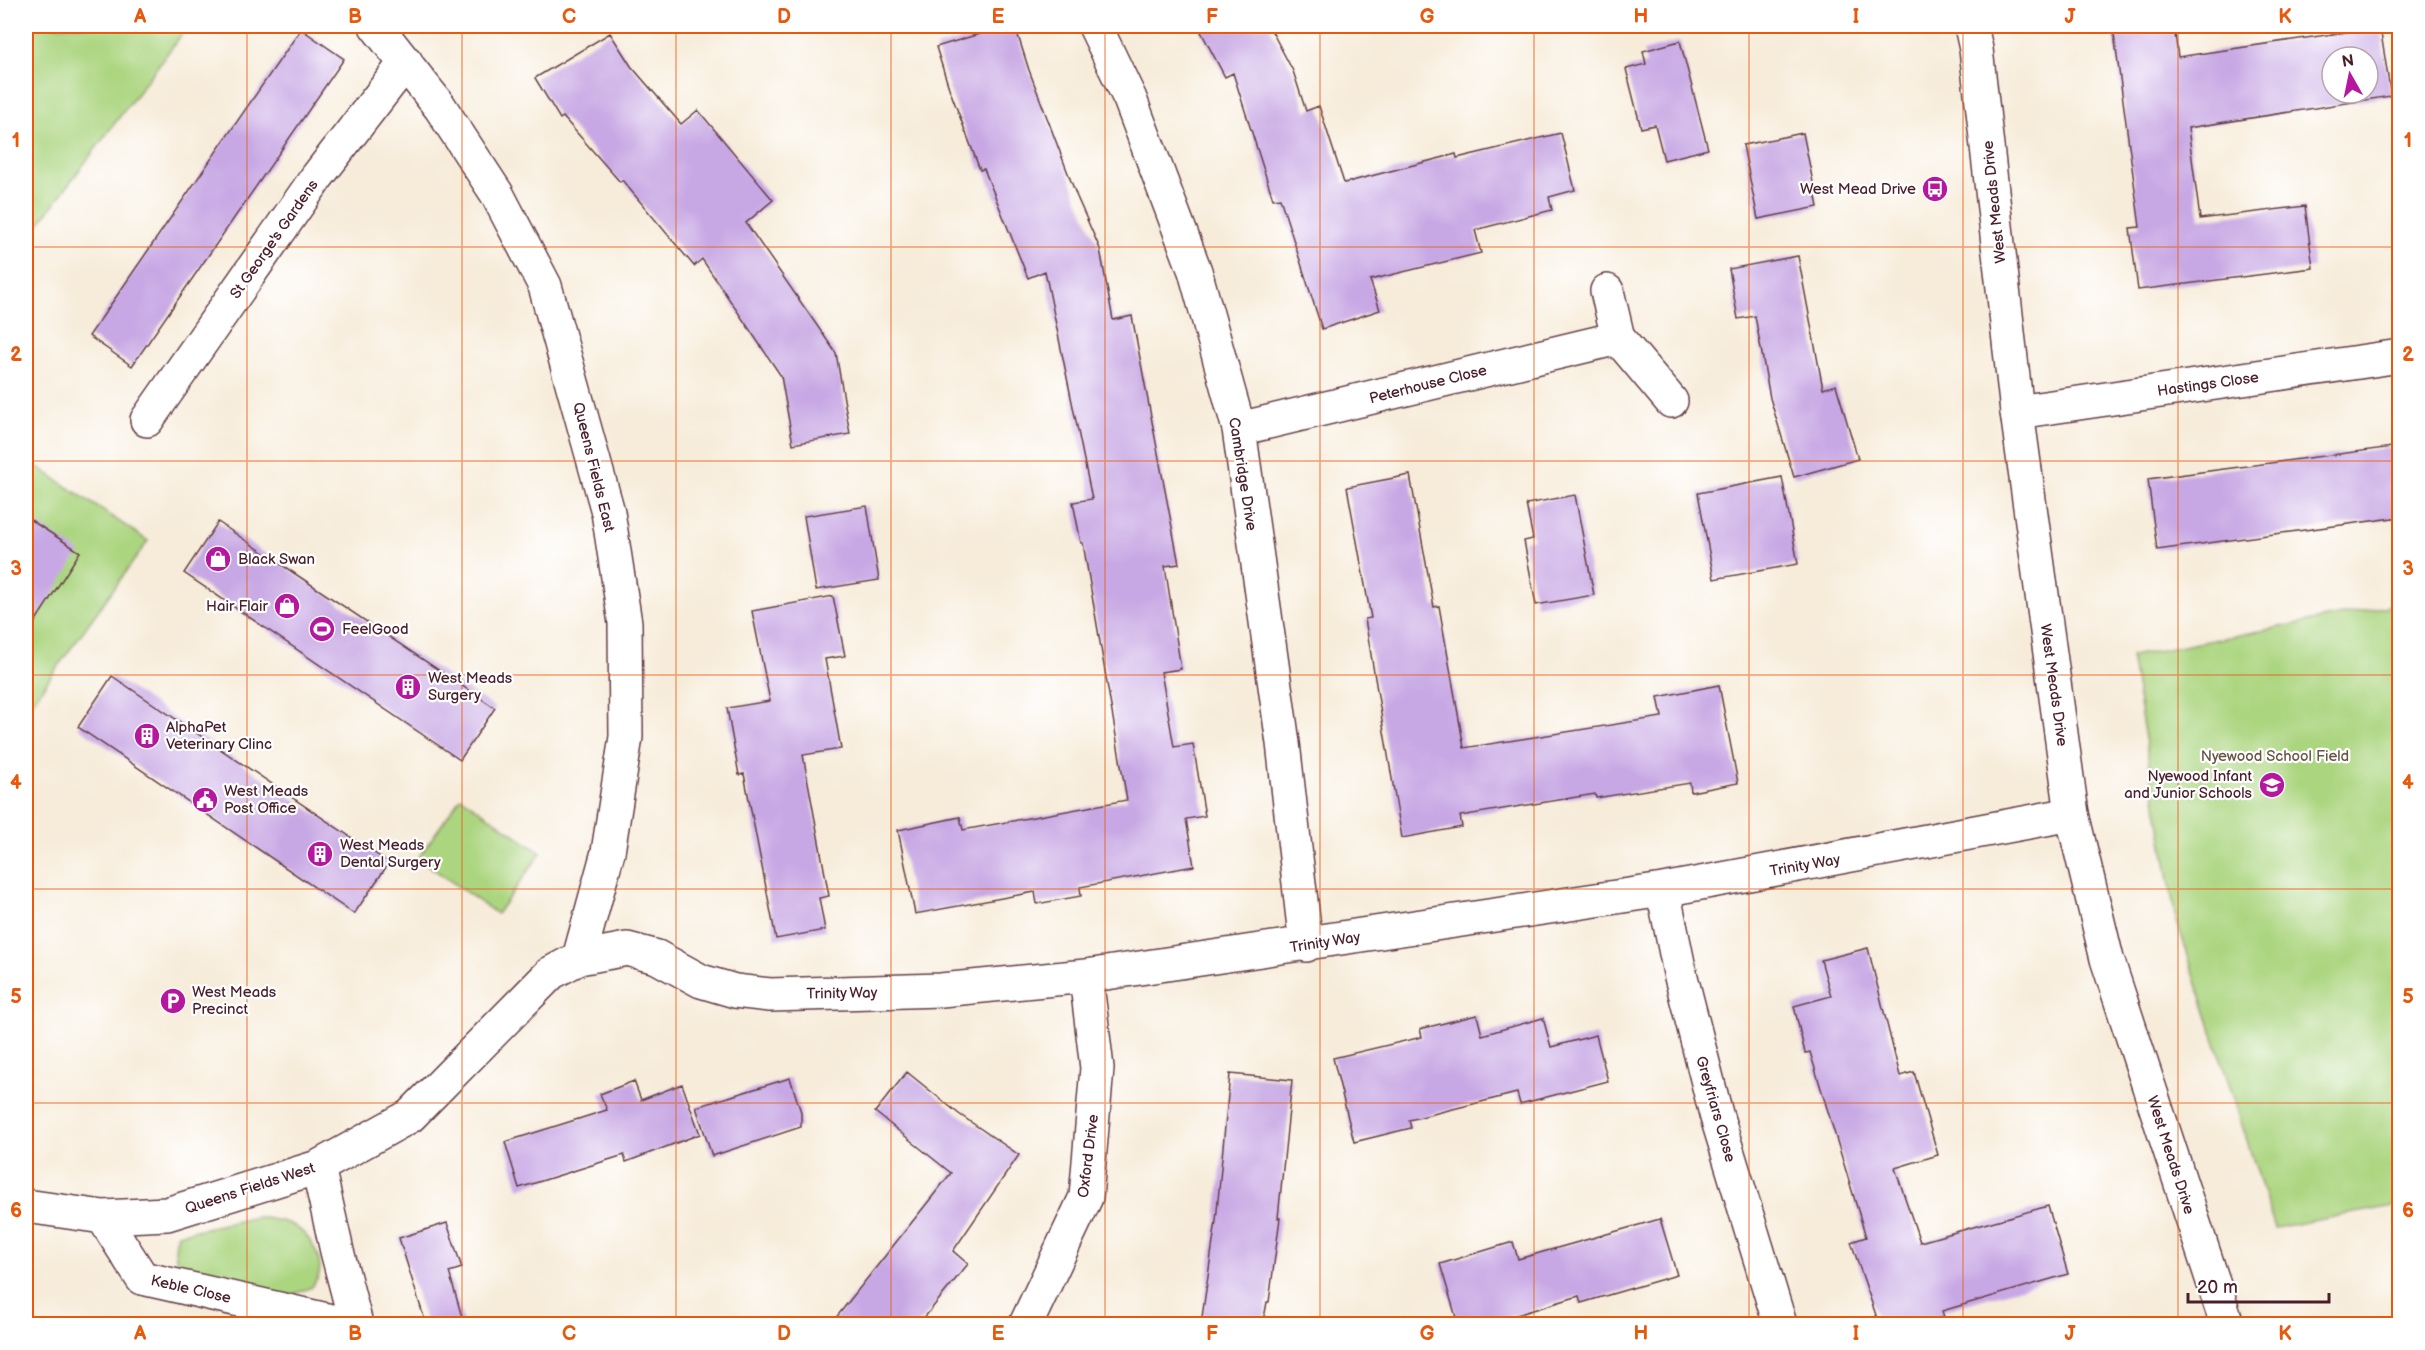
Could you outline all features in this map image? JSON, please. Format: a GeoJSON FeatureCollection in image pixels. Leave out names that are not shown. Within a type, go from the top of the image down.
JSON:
{"type":"FeatureCollection","features":[{"type":"Feature","properties":{"kind":"street","name":"Queens Fields East"},"geometry":{"type":"LineString","coordinates":[[375,26],[440,107],[497,194],[545,286],[608,512],[626,623],[626,737],[608,852],[579,958]]}},
{"type":"Feature","properties":{"kind":"street","name":"Cambridge Drive"},"geometry":{"type":"LineString","coordinates":[[1095,26],[1130,99],[1195,271],[1239,429],[1283,743],[1306,945]]}},
{"type":"Feature","properties":{"kind":"street","name":"West Meads Drive"},"geometry":{"type":"LineString","coordinates":[[1971,26],[1979,71],[2017,412],[2072,814],[2107,959],[2227,1324]]}},
{"type":"Feature","properties":{"kind":"street","name":"St George's Gardens"},"geometry":{"type":"LineString","coordinates":[[147,420],[317,177],[406,62]]}},
{"type":"Feature","properties":{"kind":"street"},"geometry":{"type":"LineString","coordinates":[[1607,291],[1618,338],[1671,401]]}},
{"type":"Feature","properties":{"kind":"street","name":"Peterhouse Close"},"geometry":{"type":"LineString","coordinates":[[1239,429],[1618,338]]}},
{"type":"Feature","properties":{"kind":"street","name":"Hastings Close"},"geometry":{"type":"LineString","coordinates":[[2017,412],[2400,356]]}},
{"type":"Feature","properties":{"kind":"street","name":"Trinity Way"},"geometry":{"type":"LineString","coordinates":[[579,958],[627,949],[657,957],[701,981],[735,991],[770,995],[941,990],[1086,976],[1664,890],[2072,814]]}},
{"type":"Feature","properties":{"kind":"street","name":"Greyfriars Close"},"geometry":{"type":"LineString","coordinates":[[1664,890],[1680,973],[1716,1114],[1780,1324]]}},
{"type":"Feature","properties":{"kind":"street","name":"Queens Fields West"},"geometry":{"type":"LineString","coordinates":[[26,1206],[103,1217],[167,1214],[318,1167],[411,1116],[551,973],[579,958]]}},
{"type":"Feature","properties":{"kind":"street","name":"Oxford Drive"},"geometry":{"type":"LineString","coordinates":[[1026,1324],[1086,1197],[1097,1068],[1086,976]]}},
{"type":"Feature","properties":{"kind":"street"},"geometry":{"type":"LineString","coordinates":[[318,1167],[337,1251],[357,1324]]}},
{"type":"Feature","properties":{"kind":"street","name":"Keble Close"},"geometry":{"type":"LineString","coordinates":[[103,1217],[141,1278],[345,1324]]}},
{"type":"Feature","properties":{"kind":"green space"},"geometry":{"type":"Polygon","coordinates":[[[26,26],[188,26],[26,241],[26,26]]]}},
{"type":"Feature","properties":{"kind":"green space"},"geometry":{"type":"Polygon","coordinates":[[[26,459],[148,541],[26,711],[26,459]]]}},
{"type":"Feature","properties":{"kind":"green space","name":"Nyewood School Field"},"geometry":{"type":"Polygon","coordinates":[[[2399,604],[2399,1205],[2275,1228],[2175,915],[2131,656],[2399,604]]]}},
{"type":"Feature","properties":{"kind":"green space"},"geometry":{"type":"Polygon","coordinates":[[[461,797],[541,853],[497,914],[418,858],[461,797]]]}},
{"type":"Feature","properties":{"kind":"green space"},"geometry":{"type":"Polygon","coordinates":[[[257,1217],[290,1224],[310,1240],[317,1253],[320,1267],[312,1287],[285,1298],[182,1269],[175,1252],[178,1234],[257,1217]]]}},
{"type":"Feature","properties":{"kind":"building"},"geometry":{"type":"Polygon","coordinates":[[[1006,26],[1015,26],[1029,70],[1077,197],[1100,249],[1113,320],[1132,316],[1179,564],[1165,566],[1181,669],[1161,672],[1174,747],[1193,744],[1205,816],[1186,819],[1194,866],[1080,887],[1081,896],[1037,904],[1035,892],[915,914],[898,830],[960,817],[963,830],[1127,800],[1083,543],[1081,543],[1073,502],[1092,499],[1045,271],[1028,278],[984,169],[980,170],[936,47],[1006,26]]]}},
{"type":"Feature","properties":{"kind":"building"},"geometry":{"type":"Polygon","coordinates":[[[1198,26],[1269,26],[1293,71],[1306,111],[1319,106],[1344,183],[1456,154],[1457,158],[1561,133],[1575,190],[1549,197],[1552,210],[1475,230],[1481,253],[1370,280],[1380,310],[1322,329],[1280,198],[1273,199],[1233,73],[1225,77],[1198,26]]]}},
{"type":"Feature","properties":{"kind":"building"},"geometry":{"type":"Polygon","coordinates":[[[2113,26],[2174,26],[2178,57],[2380,27],[2391,96],[2380,98],[2380,45],[2320,45],[2320,105],[2334,105],[2188,128],[2200,219],[2305,206],[2313,268],[2138,290],[2130,228],[2140,227],[2113,26]]]}},
{"type":"Feature","properties":{"kind":"building"},"geometry":{"type":"Polygon","coordinates":[[[301,29],[344,59],[132,366],[89,336],[301,29]]]}},
{"type":"Feature","properties":{"kind":"building"},"geometry":{"type":"Polygon","coordinates":[[[610,33],[631,66],[681,124],[698,110],[773,200],[746,223],[836,353],[850,434],[793,444],[781,376],[702,259],[694,266],[622,180],[620,182],[563,117],[560,119],[535,78],[610,33]]]}},
{"type":"Feature","properties":{"kind":"building"},"geometry":{"type":"Polygon","coordinates":[[[1680,41],[1708,149],[1664,160],[1655,125],[1641,128],[1626,69],[1646,64],[1643,51],[1680,41]]]}},
{"type":"Feature","properties":{"kind":"building"},"geometry":{"type":"Polygon","coordinates":[[[1803,133],[1818,207],[1758,219],[1743,145],[1803,133]]]}},
{"type":"Feature","properties":{"kind":"building"},"geometry":{"type":"Polygon","coordinates":[[[1798,256],[1823,389],[1836,385],[1858,459],[1794,477],[1770,398],[1755,316],[1738,319],[1729,269],[1798,256]]]}},
{"type":"Feature","properties":{"kind":"building"},"geometry":{"type":"Polygon","coordinates":[[[2400,446],[2400,517],[2157,550],[2148,479],[2400,446]]]}},
{"type":"Feature","properties":{"kind":"building"},"geometry":{"type":"Polygon","coordinates":[[[1410,475],[1434,607],[1439,606],[1464,748],[1662,717],[1658,697],[1719,685],[1738,783],[1691,792],[1690,783],[1596,798],[1595,794],[1460,816],[1462,827],[1402,838],[1365,619],[1371,618],[1347,487],[1410,475]]]}},
{"type":"Feature","properties":{"kind":"building"},"geometry":{"type":"Polygon","coordinates":[[[1782,477],[1798,564],[1714,579],[1698,493],[1782,477]]]}},
{"type":"Feature","properties":{"kind":"building"},"geometry":{"type":"Polygon","coordinates":[[[1575,495],[1594,595],[1536,605],[1524,541],[1533,539],[1526,504],[1575,495]]]}},
{"type":"Feature","properties":{"kind":"building"},"geometry":{"type":"Polygon","coordinates":[[[867,506],[879,580],[816,590],[804,516],[867,506]]]}},
{"type":"Feature","properties":{"kind":"building"},"geometry":{"type":"Polygon","coordinates":[[[26,517],[80,552],[26,636],[26,517]]]}},
{"type":"Feature","properties":{"kind":"building"},"geometry":{"type":"Polygon","coordinates":[[[218,522],[495,708],[460,760],[184,573],[218,522]]]}},
{"type":"Feature","properties":{"kind":"building"},"geometry":{"type":"Polygon","coordinates":[[[833,596],[845,656],[825,659],[841,749],[803,755],[829,896],[819,898],[825,930],[776,939],[744,774],[739,775],[727,708],[770,701],[752,611],[833,596]]]}},
{"type":"Feature","properties":{"kind":"building"},"geometry":{"type":"Polygon","coordinates":[[[112,676],[389,863],[354,914],[78,727],[112,676]]]}},
{"type":"Feature","properties":{"kind":"building"},"geometry":{"type":"Polygon","coordinates":[[[1868,948],[1900,1076],[1914,1072],[1938,1155],[1895,1168],[1920,1242],[2048,1206],[2068,1274],[1942,1311],[1944,1317],[1921,1324],[1879,1324],[1851,1242],[1866,1237],[1810,1052],[1805,1053],[1794,1006],[1831,996],[1821,960],[1868,948]]]}},
{"type":"Feature","properties":{"kind":"building"},"geometry":{"type":"Polygon","coordinates":[[[1477,1015],[1482,1035],[1543,1018],[1551,1047],[1596,1035],[1608,1081],[1520,1104],[1517,1093],[1409,1120],[1411,1128],[1354,1142],[1333,1058],[1422,1037],[1420,1029],[1477,1015]]]}},
{"type":"Feature","properties":{"kind":"building"},"geometry":{"type":"Polygon","coordinates":[[[907,1072],[959,1114],[1019,1155],[953,1251],[968,1264],[919,1324],[831,1324],[951,1173],[875,1112],[907,1072]]]}},
{"type":"Feature","properties":{"kind":"building"},"geometry":{"type":"Polygon","coordinates":[[[1230,1074],[1292,1080],[1278,1218],[1280,1218],[1269,1302],[1267,1302],[1263,1324],[1201,1324],[1216,1221],[1230,1074]]]}},
{"type":"Feature","properties":{"kind":"building"},"geometry":{"type":"Polygon","coordinates":[[[790,1078],[801,1112],[801,1127],[712,1156],[696,1107],[790,1078]]]}},
{"type":"Feature","properties":{"kind":"building"},"geometry":{"type":"Polygon","coordinates":[[[634,1081],[641,1100],[682,1084],[700,1134],[626,1162],[624,1155],[519,1188],[505,1142],[607,1110],[600,1094],[634,1081]]]}},
{"type":"Feature","properties":{"kind":"building"},"geometry":{"type":"Polygon","coordinates":[[[1660,1219],[1677,1275],[1581,1303],[1579,1296],[1487,1324],[1458,1324],[1440,1264],[1513,1242],[1518,1259],[1660,1219]]]}},
{"type":"Feature","properties":{"kind":"building"},"geometry":{"type":"Polygon","coordinates":[[[447,1223],[462,1268],[449,1272],[464,1324],[426,1324],[399,1238],[447,1223]]]}},
{"type":"Feature","properties":{"kind":"place","name":"West Mead Drive"},"geometry":{"type":"Point","coordinates":[1935,189]}},
{"type":"Feature","properties":{"kind":"place","name":"Black Swan"},"geometry":{"type":"Point","coordinates":[218,559]}},
{"type":"Feature","properties":{"kind":"place","name":"Hair Flair"},"geometry":{"type":"Point","coordinates":[287,606]}},
{"type":"Feature","properties":{"kind":"place","name":"FeelGood"},"geometry":{"type":"Point","coordinates":[322,629]}},
{"type":"Feature","properties":{"kind":"place","name":"West Meads Surgery"},"geometry":{"type":"Point","coordinates":[408,687]}},
{"type":"Feature","properties":{"kind":"place","name":"AlphaPet Veterinary Clinc"},"geometry":{"type":"Point","coordinates":[147,736]}},
{"type":"Feature","properties":{"kind":"place","name":"Nyewood Infant and Junior Schools"},"geometry":{"type":"Point","coordinates":[2272,785]}},
{"type":"Feature","properties":{"kind":"place","name":"West Meads Post Office"},"geometry":{"type":"Point","coordinates":[205,800]}},
{"type":"Feature","properties":{"kind":"place","name":"West Meads Dental Surgery"},"geometry":{"type":"Point","coordinates":[320,854]}},
{"type":"Feature","properties":{"kind":"place","name":"West Meads Precinct"},"geometry":{"type":"Point","coordinates":[173,1001]}}]}
